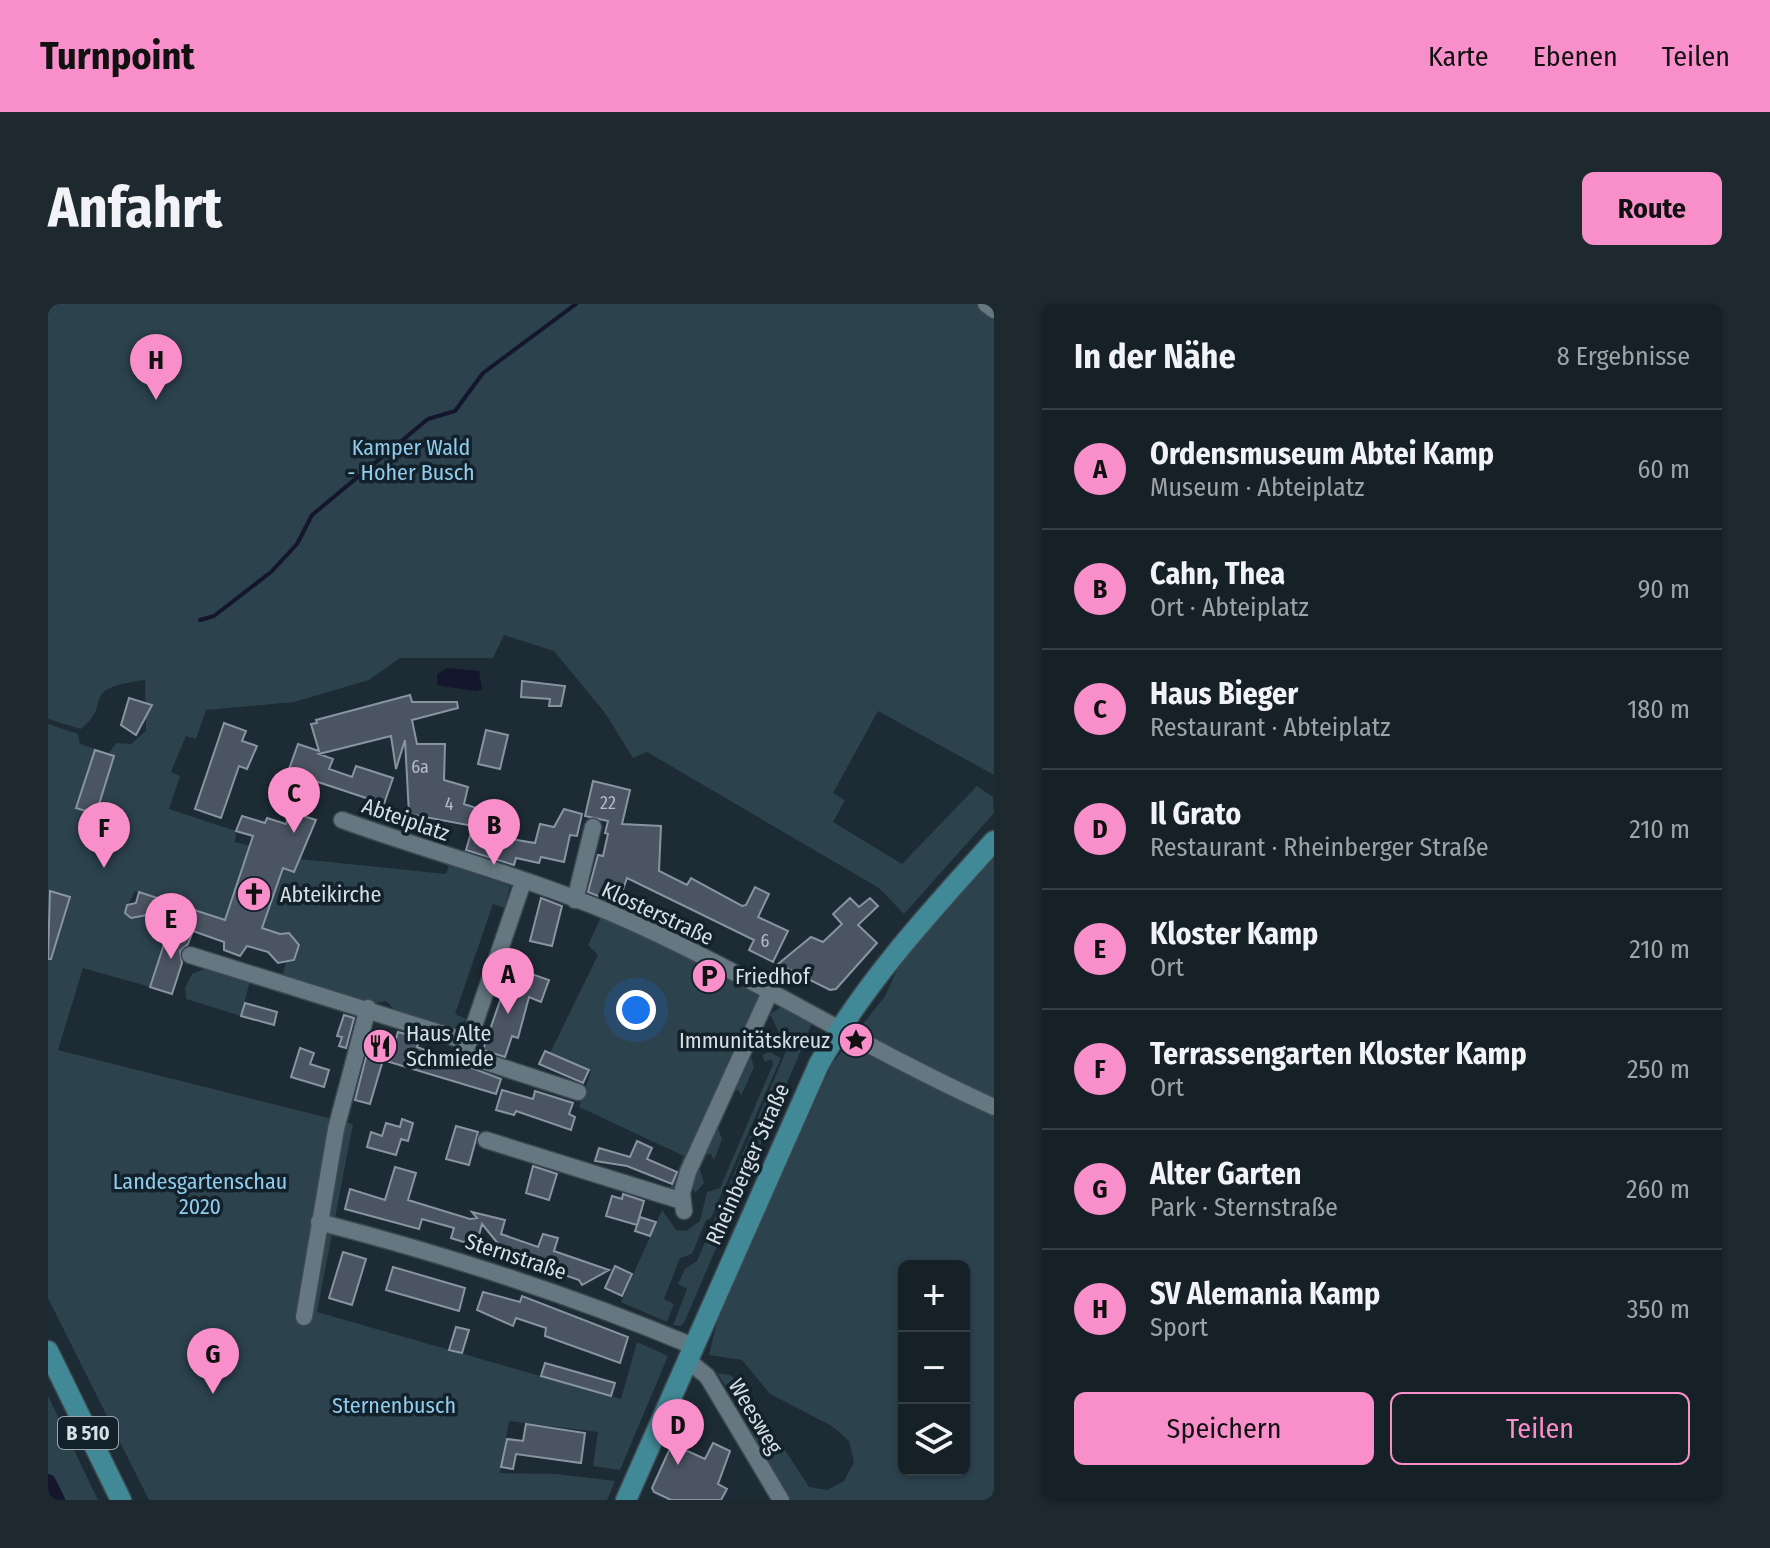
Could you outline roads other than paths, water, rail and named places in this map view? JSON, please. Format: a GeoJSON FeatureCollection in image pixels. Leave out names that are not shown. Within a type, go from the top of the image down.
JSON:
{"type":"FeatureCollection","features":[{"type":"Feature","properties":{"kind":"main road","name":"Rheinberger Straße"},"geometry":{"type":"LineString","coordinates":[[626,1500],[795,1112],[839,1029],[906,940],[994,841]]}},
{"type":"Feature","properties":{"kind":"main road","name":"B 510"},"geometry":{"type":"LineString","coordinates":[[48,1351],[121,1500]]}},
{"type":"Feature","properties":{"kind":"street"},"geometry":{"type":"LineString","coordinates":[[986,304],[994,310]]}},
{"type":"Feature","properties":{"kind":"street","name":"Abteiplatz"},"geometry":{"type":"LineString","coordinates":[[342,820],[523,882]]}},
{"type":"Feature","properties":{"kind":"street"},"geometry":{"type":"LineString","coordinates":[[575,900],[593,827]]}},
{"type":"Feature","properties":{"kind":"street"},"geometry":{"type":"LineString","coordinates":[[523,882],[464,1055],[578,1092]]}},
{"type":"Feature","properties":{"kind":"street","name":"Klosterstraße"},"geometry":{"type":"LineString","coordinates":[[523,882],[619,917],[770,992],[918,1073],[994,1107]]}},
{"type":"Feature","properties":{"kind":"street"},"geometry":{"type":"LineString","coordinates":[[190,955],[469,1042]]}},
{"type":"Feature","properties":{"kind":"street"},"geometry":{"type":"LineString","coordinates":[[486,1140],[683,1206],[688,1172],[770,992]]}},
{"type":"Feature","properties":{"kind":"street"},"geometry":{"type":"LineString","coordinates":[[304,1317],[336,1129],[368,1008]]}},
{"type":"Feature","properties":{"kind":"street","name":"Sternstraße"},"geometry":{"type":"LineString","coordinates":[[319,1222],[468,1262],[595,1306],[690,1353]]}},
{"type":"Feature","properties":{"kind":"street","name":"Weesweg"},"geometry":{"type":"LineString","coordinates":[[690,1353],[781,1500]]}},
{"type":"Feature","properties":{"kind":"water"},"geometry":{"type":"Polygon","coordinates":[[[447,668],[479,671],[482,689],[476,691],[437,684],[437,674],[447,668]]]}},
{"type":"Feature","properties":{"kind":"waterway"},"geometry":{"type":"LineString","coordinates":[[200,620],[214,616],[271,572],[297,544],[312,515],[428,419],[455,411],[483,373],[576,304]]}},
{"type":"Feature","properties":{"kind":"waterway"},"geometry":{"type":"LineString","coordinates":[[48,1482],[57,1500]]}},
{"type":"Feature","properties":{"kind":"place","name":"SV Alemania Kamp"},"geometry":{"type":"Point","coordinates":[156,400]}},
{"type":"Feature","properties":{"kind":"place","name":"Haus Bieger"},"geometry":{"type":"Point","coordinates":[294,833]}},
{"type":"Feature","properties":{"kind":"place","name":"Cahn, Thea"},"geometry":{"type":"Point","coordinates":[494,865]}},
{"type":"Feature","properties":{"kind":"place","name":"Terrassengarten Kloster Kamp"},"geometry":{"type":"Point","coordinates":[104,868]}},
{"type":"Feature","properties":{"kind":"place","name":"Abteikirche"},"geometry":{"type":"Point","coordinates":[254,894]}},
{"type":"Feature","properties":{"kind":"place","name":"Kloster Kamp"},"geometry":{"type":"Point","coordinates":[171,959]}},
{"type":"Feature","properties":{"kind":"place","name":"Friedhof"},"geometry":{"type":"Point","coordinates":[709,976]}},
{"type":"Feature","properties":{"kind":"place","name":"Ordensmuseum Abtei Kamp"},"geometry":{"type":"Point","coordinates":[508,1014]}},
{"type":"Feature","properties":{"kind":"place","name":"Immunitätskreuz"},"geometry":{"type":"Point","coordinates":[856,1040]}},
{"type":"Feature","properties":{"kind":"place","name":"Haus Alte Schmiede"},"geometry":{"type":"Point","coordinates":[380,1046]}},
{"type":"Feature","properties":{"kind":"place","name":"Alter Garten"},"geometry":{"type":"Point","coordinates":[213,1394]}},
{"type":"Feature","properties":{"kind":"place","name":"Il Grato"},"geometry":{"type":"Point","coordinates":[678,1465]}},
{"type":"Feature","properties":{"kind":"park label","name":"Kamper Wald - Hoher Busch"},"geometry":{"type":"Point","coordinates":[411,460]}},
{"type":"Feature","properties":{"kind":"park label","name":"Landesgartenschau 2020"},"geometry":{"type":"Point","coordinates":[200,1194]}},
{"type":"Feature","properties":{"kind":"park label","name":"Sternenbusch"},"geometry":{"type":"Point","coordinates":[394,1405]}}]}
